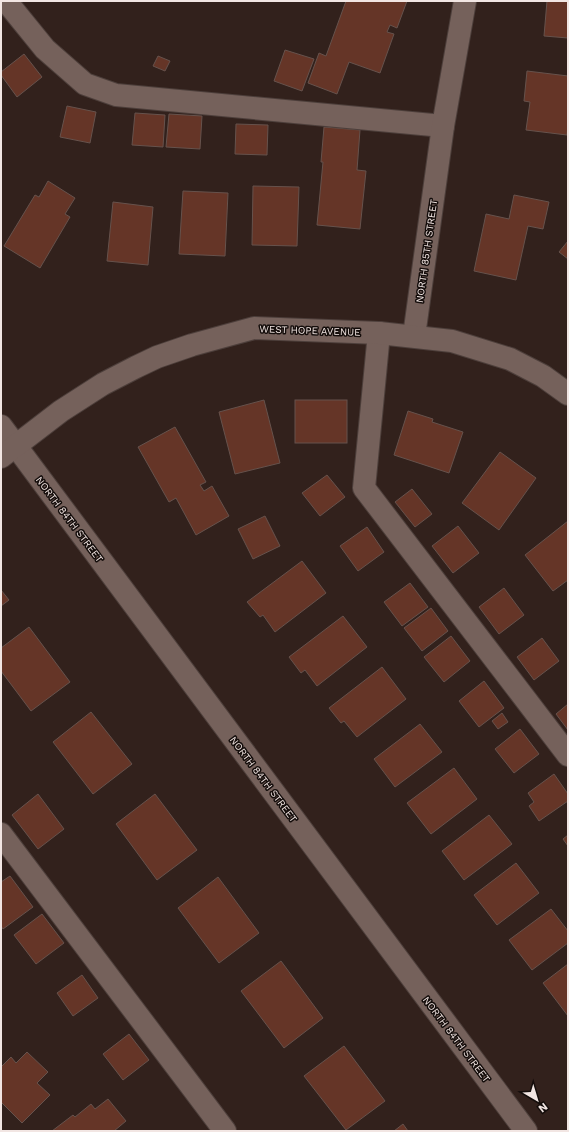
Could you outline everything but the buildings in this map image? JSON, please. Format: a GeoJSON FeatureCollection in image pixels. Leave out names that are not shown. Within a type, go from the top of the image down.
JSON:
{"type":"FeatureCollection","features":[{"type":"Feature","properties":{"kind":"street"},"geometry":{"type":"LineString","coordinates":[[6,1],[45,49],[85,84],[116,95],[443,126]]}},
{"type":"Feature","properties":{"kind":"street","name":"NORTH 85TH STREET"},"geometry":{"type":"LineString","coordinates":[[414,336],[443,126],[465,1]]}},
{"type":"Feature","properties":{"kind":"street","name":"WEST HOPE AVENUE"},"geometry":{"type":"LineString","coordinates":[[8,451],[61,410],[103,384],[157,357],[192,345],[254,328],[379,333],[414,336]]}},
{"type":"Feature","properties":{"kind":"street"},"geometry":{"type":"LineString","coordinates":[[379,333],[364,488],[568,755]]}},
{"type":"Feature","properties":{"kind":"street"},"geometry":{"type":"LineString","coordinates":[[414,336],[452,341],[510,359],[543,376],[568,394]]}},
{"type":"Feature","properties":{"kind":"street","name":"NORTH 84TH STREET"},"geometry":{"type":"LineString","coordinates":[[1,426],[8,451],[526,1131]]}},
{"type":"Feature","properties":{"kind":"street"},"geometry":{"type":"LineString","coordinates":[[1,834],[225,1131]]}}]}
